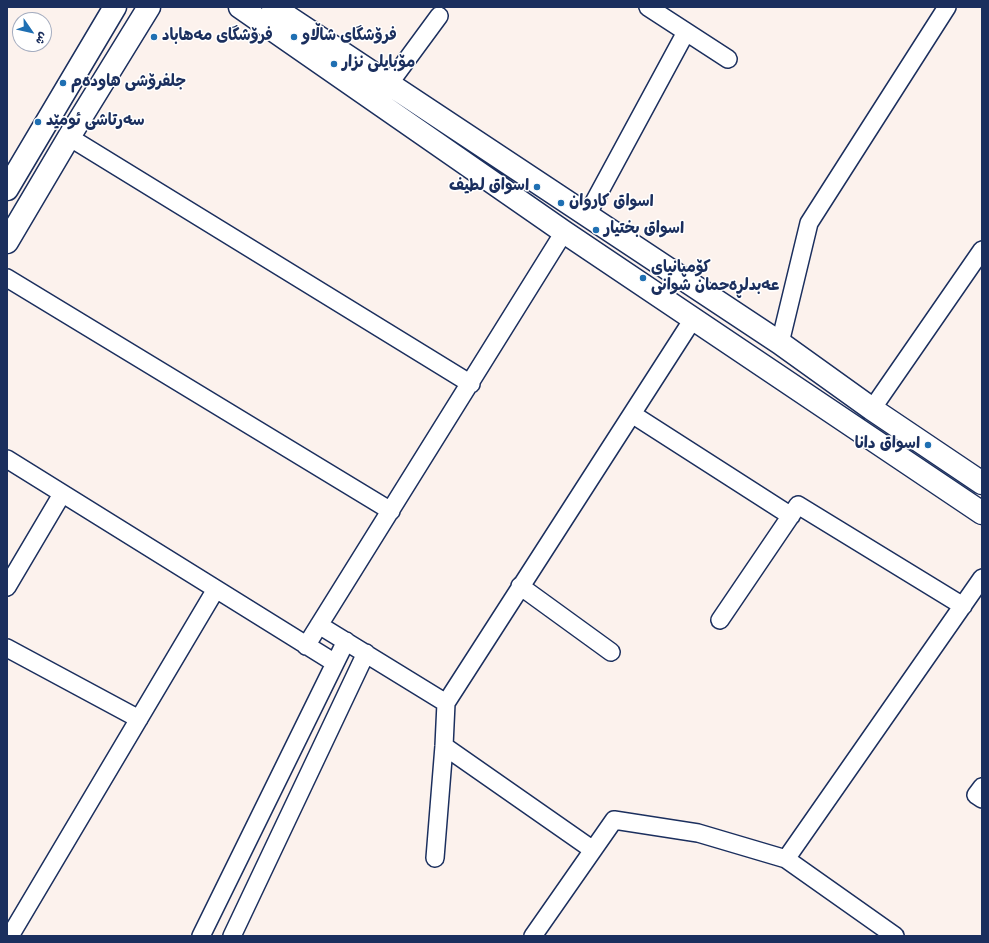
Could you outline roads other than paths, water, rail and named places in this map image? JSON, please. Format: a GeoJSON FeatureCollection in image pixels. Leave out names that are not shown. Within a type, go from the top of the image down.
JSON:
{"type":"FeatureCollection","features":[{"type":"Feature","properties":{"kind":"street"},"geometry":{"type":"LineString","coordinates":[[7,190],[115,7]]}},
{"type":"Feature","properties":{"kind":"street"},"geometry":{"type":"LineString","coordinates":[[7,242],[69,137],[149,7]]}},
{"type":"Feature","properties":{"kind":"street"},"geometry":{"type":"LineString","coordinates":[[240,7],[564,232],[982,513]]}},
{"type":"Feature","properties":{"kind":"street"},"geometry":{"type":"LineString","coordinates":[[273,7],[780,343],[872,409],[982,483]]}},
{"type":"Feature","properties":{"kind":"street"},"geometry":{"type":"LineString","coordinates":[[648,7],[728,59]]}},
{"type":"Feature","properties":{"kind":"street"},"geometry":{"type":"LineString","coordinates":[[780,343],[809,223],[947,7]]}},
{"type":"Feature","properties":{"kind":"street"},"geometry":{"type":"LineString","coordinates":[[389,84],[439,16]]}},
{"type":"Feature","properties":{"kind":"street"},"geometry":{"type":"LineString","coordinates":[[587,215],[686,32]]}},
{"type":"Feature","properties":{"kind":"street"},"geometry":{"type":"LineString","coordinates":[[69,137],[470,384]]}},
{"type":"Feature","properties":{"kind":"street"},"geometry":{"type":"LineString","coordinates":[[306,646],[564,232]]}},
{"type":"Feature","properties":{"kind":"street"},"geometry":{"type":"LineString","coordinates":[[872,409],[982,250]]}},
{"type":"Feature","properties":{"kind":"street"},"geometry":{"type":"LineString","coordinates":[[7,278],[391,511]]}},
{"type":"Feature","properties":{"kind":"street"},"geometry":{"type":"LineString","coordinates":[[435,858],[446,703],[520,586],[694,319]]}},
{"type":"Feature","properties":{"kind":"street"},"geometry":{"type":"LineString","coordinates":[[632,414],[791,516]]}},
{"type":"Feature","properties":{"kind":"street"},"geometry":{"type":"LineString","coordinates":[[7,459],[335,663]]}},
{"type":"Feature","properties":{"kind":"street"},"geometry":{"type":"LineString","coordinates":[[7,587],[62,494]]}},
{"type":"Feature","properties":{"kind":"street"},"geometry":{"type":"LineString","coordinates":[[720,620],[798,505],[963,606]]}},
{"type":"Feature","properties":{"kind":"street"},"geometry":{"type":"LineString","coordinates":[[786,859],[982,578]]}},
{"type":"Feature","properties":{"kind":"street"},"geometry":{"type":"LineString","coordinates":[[520,586],[611,652]]}},
{"type":"Feature","properties":{"kind":"street"},"geometry":{"type":"LineString","coordinates":[[10,936],[216,590]]}},
{"type":"Feature","properties":{"kind":"street"},"geometry":{"type":"LineString","coordinates":[[319,625],[446,703]]}},
{"type":"Feature","properties":{"kind":"street"},"geometry":{"type":"LineString","coordinates":[[201,936],[346,641]]}},
{"type":"Feature","properties":{"kind":"street"},"geometry":{"type":"LineString","coordinates":[[7,648],[139,719]]}},
{"type":"Feature","properties":{"kind":"street"},"geometry":{"type":"LineString","coordinates":[[232,936],[366,653]]}},
{"type":"Feature","properties":{"kind":"street"},"geometry":{"type":"LineString","coordinates":[[444,746],[593,850]]}},
{"type":"Feature","properties":{"kind":"street"},"geometry":{"type":"LineString","coordinates":[[982,786],[976,795],[982,799]]}},
{"type":"Feature","properties":{"kind":"street"},"geometry":{"type":"LineString","coordinates":[[534,936],[614,820],[698,833],[786,859],[895,936]]}},
{"type":"Feature","properties":{"kind":"place","name":"فرۆشگای مەهاباد"},"geometry":{"type":"Point","coordinates":[154,37]}},
{"type":"Feature","properties":{"kind":"place","name":"فرۆشگای شاڵاو"},"geometry":{"type":"Point","coordinates":[294,37]}},
{"type":"Feature","properties":{"kind":"place","name":"مۆبایلی نزار"},"geometry":{"type":"Point","coordinates":[334,64]}},
{"type":"Feature","properties":{"kind":"place","name":"جلفرۆشی هاودەم"},"geometry":{"type":"Point","coordinates":[63,83]}},
{"type":"Feature","properties":{"kind":"place","name":"سەرتاشی ئومێد"},"geometry":{"type":"Point","coordinates":[38,122]}},
{"type":"Feature","properties":{"kind":"place","name":"اسواق لطيف"},"geometry":{"type":"Point","coordinates":[537,187]}},
{"type":"Feature","properties":{"kind":"place","name":"اسواق كاروان"},"geometry":{"type":"Point","coordinates":[561,203]}},
{"type":"Feature","properties":{"kind":"place","name":"اسواق بختيار"},"geometry":{"type":"Point","coordinates":[596,230]}},
{"type":"Feature","properties":{"kind":"place","name":"کۆمپانیای عەبدلڕەحمان شوانی"},"geometry":{"type":"Point","coordinates":[643,278]}},
{"type":"Feature","properties":{"kind":"place","name":"اسواق دانا"},"geometry":{"type":"Point","coordinates":[928,445]}}]}
